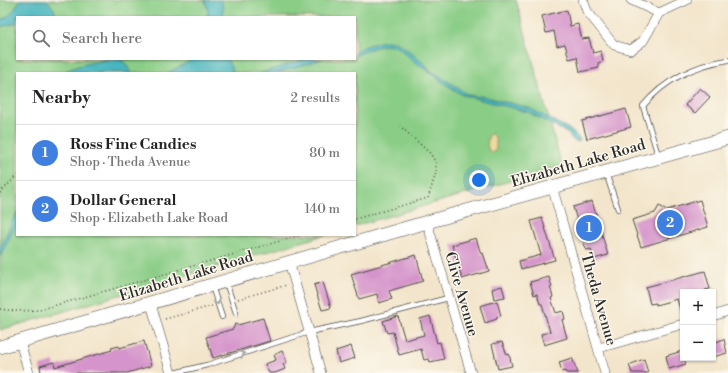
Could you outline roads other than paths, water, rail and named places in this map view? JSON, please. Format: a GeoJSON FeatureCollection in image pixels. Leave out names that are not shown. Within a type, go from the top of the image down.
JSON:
{"type":"FeatureCollection","features":[{"type":"Feature","properties":{"kind":"main road","name":"Elizabeth Lake Road"},"geometry":{"type":"LineString","coordinates":[[0,347],[552,186],[728,138]]}},
{"type":"Feature","properties":{"kind":"street"},"geometry":{"type":"LineString","coordinates":[[583,0],[587,11],[614,45],[631,50],[643,42],[659,13],[687,0]]}},
{"type":"Feature","properties":{"kind":"street"},"geometry":{"type":"LineString","coordinates":[[631,0],[659,13]]}},
{"type":"Feature","properties":{"kind":"street","name":"Theda Avenue"},"geometry":{"type":"LineString","coordinates":[[552,186],[605,373]]}},
{"type":"Feature","properties":{"kind":"street","name":"Clive Avenue"},"geometry":{"type":"LineString","coordinates":[[427,222],[471,373]]}},
{"type":"Feature","properties":{"kind":"street"},"geometry":{"type":"LineString","coordinates":[[289,262],[321,373]]}},
{"type":"Feature","properties":{"kind":"street"},"geometry":{"type":"LineString","coordinates":[[150,304],[171,373]]}},
{"type":"Feature","properties":{"kind":"street"},"geometry":{"type":"LineString","coordinates":[[716,315],[728,312]]}},
{"type":"Feature","properties":{"kind":"street"},"geometry":{"type":"LineString","coordinates":[[599,348],[680,325]]}},
{"type":"Feature","properties":{"kind":"street"},"geometry":{"type":"LineString","coordinates":[[20,342],[29,373]]}},
{"type":"Feature","properties":{"kind":"lane"},"geometry":{"type":"LineString","coordinates":[[658,157],[643,106],[653,94],[685,73],[700,66],[728,60]]}},
{"type":"Feature","properties":{"kind":"lane"},"geometry":{"type":"LineString","coordinates":[[606,171],[618,209]]}},
{"type":"Feature","properties":{"kind":"lane"},"geometry":{"type":"LineString","coordinates":[[226,281],[236,313]]}},
{"type":"Feature","properties":{"kind":"lane"},"geometry":{"type":"LineString","coordinates":[[212,286],[222,317]]}},
{"type":"Feature","properties":{"kind":"lane"},"geometry":{"type":"LineString","coordinates":[[174,373],[207,365],[309,332],[361,321],[448,298]]}},
{"type":"Feature","properties":{"kind":"water"},"geometry":{"type":"Polygon","coordinates":[[[20,0],[47,0],[54,9],[56,16],[16,16],[16,23],[0,27],[0,20],[4,19],[14,9],[20,0]]]}},
{"type":"Feature","properties":{"kind":"water"},"geometry":{"type":"Polygon","coordinates":[[[205,0],[221,0],[223,16],[207,16],[208,10],[205,0]]]}},
{"type":"Feature","properties":{"kind":"water"},"geometry":{"type":"Polygon","coordinates":[[[384,41],[396,43],[426,65],[428,69],[465,93],[529,108],[569,129],[580,139],[580,141],[574,141],[567,133],[528,112],[462,95],[415,62],[399,48],[384,45],[356,56],[356,51],[368,45],[384,41]]]}},
{"type":"Feature","properties":{"kind":"water"},"geometry":{"type":"Polygon","coordinates":[[[104,60],[120,60],[125,63],[131,72],[63,72],[104,60]]]}},
{"type":"Feature","properties":{"kind":"water"},"geometry":{"type":"Polygon","coordinates":[[[192,60],[228,60],[234,72],[169,72],[192,60]]]}},
{"type":"Feature","properties":{"kind":"water"},"geometry":{"type":"Polygon","coordinates":[[[304,60],[320,60],[279,72],[263,72],[304,60]]]}},
{"type":"Feature","properties":{"kind":"water"},"geometry":{"type":"Polygon","coordinates":[[[16,214],[16,225],[0,257],[0,248],[16,214]]]}},
{"type":"Feature","properties":{"kind":"place","name":"Dollar General"},"geometry":{"type":"Point","coordinates":[670,223]}},
{"type":"Feature","properties":{"kind":"place","name":"Ross Fine Candies"},"geometry":{"type":"Point","coordinates":[589,228]}}]}
